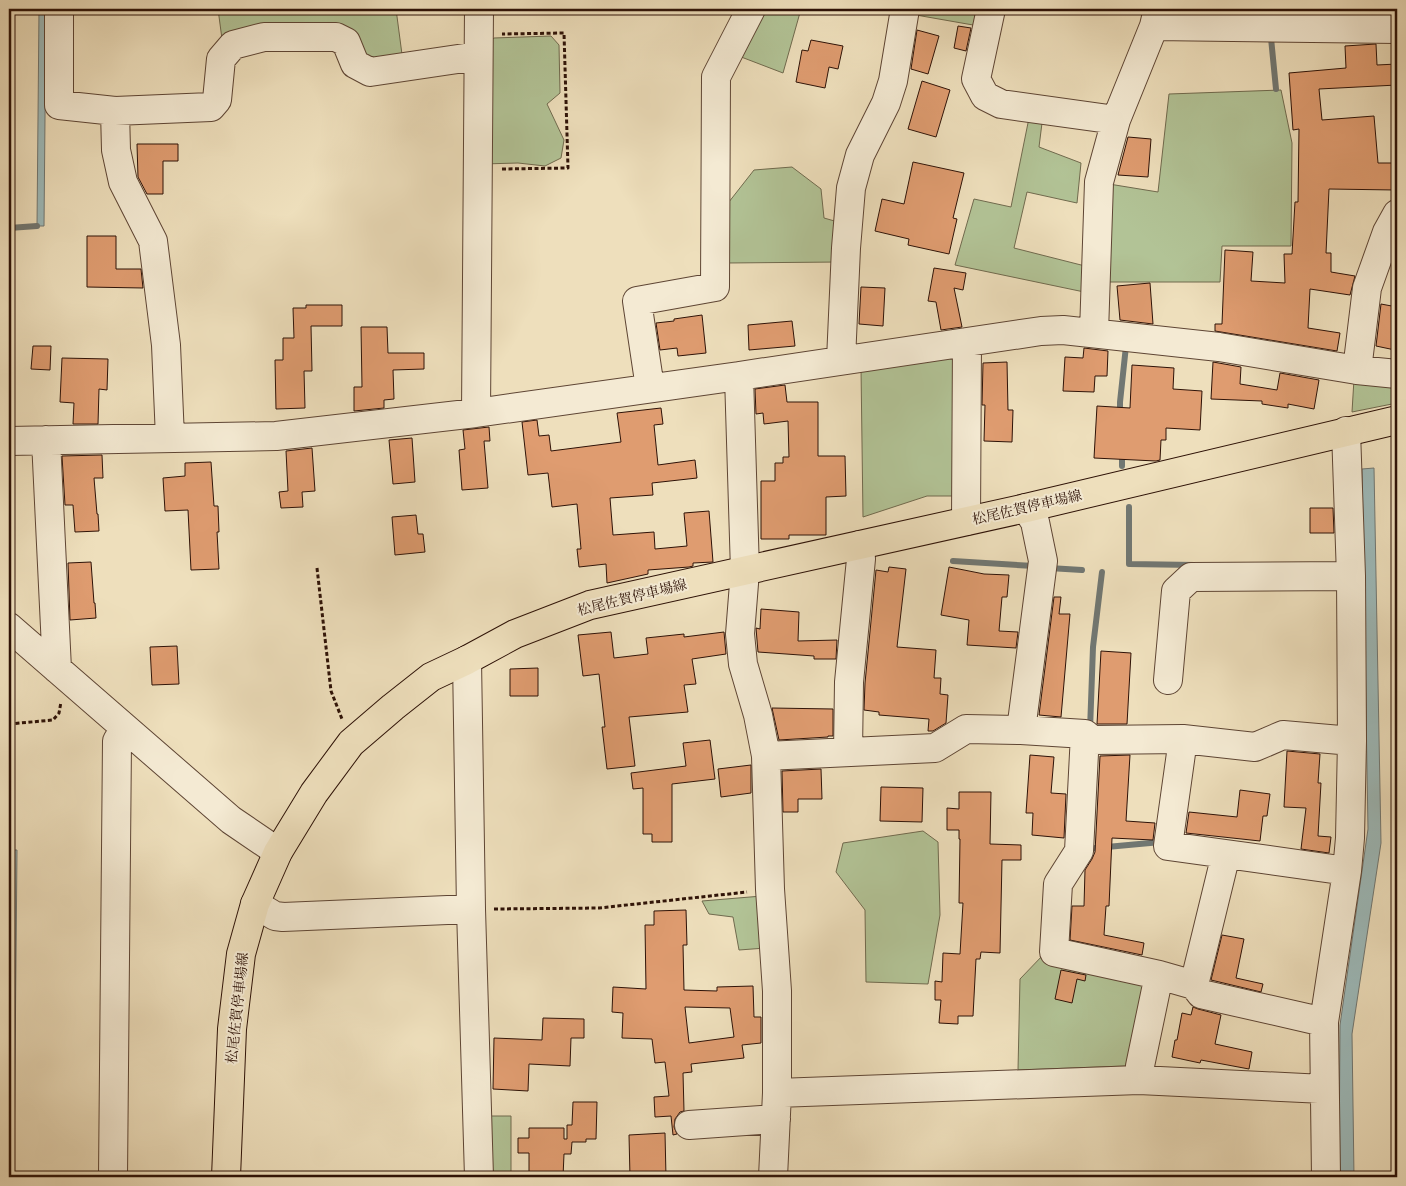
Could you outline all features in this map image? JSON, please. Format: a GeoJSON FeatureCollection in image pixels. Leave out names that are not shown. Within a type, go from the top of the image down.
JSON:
{"type":"FeatureCollection","features":[{"type":"Feature","properties":{"kind":"main road","name":"松尾佐賀停車場線"},"geometry":{"type":"LineString","coordinates":[[226,1177],[232,1029],[242,954],[255,904],[278,852],[314,793],[351,743],[392,707],[431,677],[515,634],[590,605],[1026,508],[1397,420]]}},
{"type":"Feature","properties":{"kind":"street"},"geometry":{"type":"LineString","coordinates":[[59,9],[59,105],[115,111],[212,107],[217,100],[221,59],[233,45],[264,37],[336,38],[346,42],[354,64],[370,72],[479,33],[476,413]]}},
{"type":"Feature","properties":{"kind":"street"},"geometry":{"type":"LineString","coordinates":[[650,388],[637,301],[715,287],[716,78],[751,9]]}},
{"type":"Feature","properties":{"kind":"street"},"geometry":{"type":"LineString","coordinates":[[842,360],[846,248],[851,188],[860,155],[886,103],[893,81],[905,9]]}},
{"type":"Feature","properties":{"kind":"street"},"geometry":{"type":"LineString","coordinates":[[991,9],[976,79],[985,96],[1001,104],[1116,120]]}},
{"type":"Feature","properties":{"kind":"street"},"geometry":{"type":"LineString","coordinates":[[1094,333],[1099,182],[1116,120],[1156,17],[1278,18],[1397,29]]}},
{"type":"Feature","properties":{"kind":"street"},"geometry":{"type":"LineString","coordinates":[[115,111],[116,150],[123,182],[153,241],[166,345],[170,438]]}},
{"type":"Feature","properties":{"kind":"street"},"geometry":{"type":"LineString","coordinates":[[1357,370],[1367,288],[1387,232],[1397,214]]}},
{"type":"Feature","properties":{"kind":"street"},"geometry":{"type":"LineString","coordinates":[[9,441],[276,436],[476,413],[739,376],[1041,330],[1063,330],[1219,347],[1357,370],[1397,374]]}},
{"type":"Feature","properties":{"kind":"street"},"geometry":{"type":"LineString","coordinates":[[966,521],[967,342]]}},
{"type":"Feature","properties":{"kind":"street"},"geometry":{"type":"LineString","coordinates":[[739,376],[745,571],[740,634],[743,664],[758,715],[766,756],[770,890],[777,991],[773,1177]]}},
{"type":"Feature","properties":{"kind":"street"},"geometry":{"type":"LineString","coordinates":[[1326,1177],[1324,1022],[1347,871],[1350,838],[1352,741],[1351,576],[1346,431]]}},
{"type":"Feature","properties":{"kind":"street"},"geometry":{"type":"LineString","coordinates":[[46,440],[57,670]]}},
{"type":"Feature","properties":{"kind":"street"},"geometry":{"type":"LineString","coordinates":[[1021,730],[1043,561],[1035,522],[1026,508]]}},
{"type":"Feature","properties":{"kind":"street"},"geometry":{"type":"LineString","coordinates":[[848,752],[849,682],[860,545]]}},
{"type":"Feature","properties":{"kind":"street"},"geometry":{"type":"LineString","coordinates":[[1168,680],[1176,592],[1191,577],[1351,576]]}},
{"type":"Feature","properties":{"kind":"street"},"geometry":{"type":"LineString","coordinates":[[9,628],[231,820],[278,852]]}},
{"type":"Feature","properties":{"kind":"street"},"geometry":{"type":"LineString","coordinates":[[466,660],[479,1177]]}},
{"type":"Feature","properties":{"kind":"street"},"geometry":{"type":"LineString","coordinates":[[113,1177],[117,741],[125,728]]}},
{"type":"Feature","properties":{"kind":"street"},"geometry":{"type":"LineString","coordinates":[[766,756],[935,748],[966,729],[1021,730],[1088,737],[1183,739],[1254,747],[1283,735],[1352,741]]}},
{"type":"Feature","properties":{"kind":"street"},"geometry":{"type":"LineString","coordinates":[[1088,737],[1079,850],[1058,884],[1054,952],[1159,975],[1194,985],[1201,994],[1324,1022]]}},
{"type":"Feature","properties":{"kind":"street"},"geometry":{"type":"LineString","coordinates":[[1183,739],[1169,839],[1226,854],[1347,871]]}},
{"type":"Feature","properties":{"kind":"street"},"geometry":{"type":"LineString","coordinates":[[1194,985],[1226,854]]}},
{"type":"Feature","properties":{"kind":"street"},"geometry":{"type":"LineString","coordinates":[[255,904],[275,916],[283,917],[471,909]]}},
{"type":"Feature","properties":{"kind":"street"},"geometry":{"type":"LineString","coordinates":[[1139,1080],[1140,1066],[1159,975]]}},
{"type":"Feature","properties":{"kind":"street"},"geometry":{"type":"LineString","coordinates":[[689,1125],[776,1106],[1139,1080],[1324,1089]]}},
{"type":"Feature","properties":{"kind":"path"},"geometry":{"type":"LineString","coordinates":[[478,169],[568,168],[564,32],[479,33]]}},
{"type":"Feature","properties":{"kind":"path"},"geometry":{"type":"LineString","coordinates":[[317,568],[331,691],[351,743]]}},
{"type":"Feature","properties":{"kind":"path"},"geometry":{"type":"LineString","coordinates":[[9,724],[53,720],[59,713],[62,692],[57,670]]}},
{"type":"Feature","properties":{"kind":"path"},"geometry":{"type":"LineString","coordinates":[[471,909],[599,908],[770,890]]}},
{"type":"Feature","properties":{"kind":"green space"},"geometry":{"type":"Polygon","coordinates":[[[218,9],[396,9],[403,62],[373,67],[350,36],[222,39],[218,9]]]}},
{"type":"Feature","properties":{"kind":"green space"},"geometry":{"type":"Polygon","coordinates":[[[760,9],[801,9],[783,73],[736,55],[760,9]]]}},
{"type":"Feature","properties":{"kind":"green space"},"geometry":{"type":"Polygon","coordinates":[[[915,9],[977,9],[973,25],[916,15],[915,9]]]}},
{"type":"Feature","properties":{"kind":"green space"},"geometry":{"type":"Polygon","coordinates":[[[551,36],[559,45],[560,93],[547,104],[564,140],[561,158],[545,166],[518,163],[483,164],[485,46],[494,38],[551,36]]]}},
{"type":"Feature","properties":{"kind":"green space"},"geometry":{"type":"Polygon","coordinates":[[[1281,90],[1292,143],[1291,246],[1222,246],[1220,282],[1105,282],[1109,184],[1158,192],[1169,94],[1281,90]]]}},
{"type":"Feature","properties":{"kind":"green space"},"geometry":{"type":"Polygon","coordinates":[[[1030,113],[1043,115],[1039,147],[1081,163],[1077,203],[1027,192],[1014,248],[1089,267],[1089,293],[955,265],[974,199],[1011,207],[1030,113]]]}},
{"type":"Feature","properties":{"kind":"green space"},"geometry":{"type":"Polygon","coordinates":[[[792,167],[821,189],[824,218],[845,224],[840,262],[727,263],[725,207],[754,170],[792,167]]]}},
{"type":"Feature","properties":{"kind":"green space"},"geometry":{"type":"Polygon","coordinates":[[[963,354],[961,496],[927,496],[863,517],[861,368],[963,354]]]}},
{"type":"Feature","properties":{"kind":"green space"},"geometry":{"type":"Polygon","coordinates":[[[1354,379],[1397,382],[1397,403],[1352,412],[1354,379]]]}},
{"type":"Feature","properties":{"kind":"green space"},"geometry":{"type":"Polygon","coordinates":[[[923,831],[938,842],[940,915],[928,984],[866,982],[865,910],[836,872],[843,843],[923,831]]]}},
{"type":"Feature","properties":{"kind":"green space"},"geometry":{"type":"Polygon","coordinates":[[[762,896],[766,948],[739,950],[733,917],[709,914],[702,901],[762,896]]]}},
{"type":"Feature","properties":{"kind":"green space"},"geometry":{"type":"Polygon","coordinates":[[[1044,954],[1144,986],[1126,1066],[1018,1070],[1020,979],[1044,954]]]}},
{"type":"Feature","properties":{"kind":"green space"},"geometry":{"type":"Polygon","coordinates":[[[489,1116],[511,1116],[511,1177],[490,1177],[489,1116]]]}},
{"type":"Feature","properties":{"kind":"water"},"geometry":{"type":"Polygon","coordinates":[[[39,9],[46,9],[44,226],[37,226],[39,9]]]}},
{"type":"Feature","properties":{"kind":"water"},"geometry":{"type":"Polygon","coordinates":[[[1374,468],[1381,843],[1352,1034],[1354,1177],[1339,1177],[1340,1025],[1368,829],[1362,469],[1374,468]]]}},
{"type":"Feature","properties":{"kind":"water"},"geometry":{"type":"Polygon","coordinates":[[[10,850],[17,850],[14,1177],[9,1177],[10,850]]]}},
{"type":"Feature","properties":{"kind":"building"},"geometry":{"type":"Polygon","coordinates":[[[958,26],[971,28],[966,51],[954,48],[958,26]]]}},
{"type":"Feature","properties":{"kind":"building"},"geometry":{"type":"Polygon","coordinates":[[[917,30],[939,36],[928,74],[911,69],[917,30]]]}},
{"type":"Feature","properties":{"kind":"building"},"geometry":{"type":"Polygon","coordinates":[[[811,40],[843,46],[838,69],[829,67],[825,88],[796,82],[802,50],[808,51],[811,40]]]}},
{"type":"Feature","properties":{"kind":"building"},"geometry":{"type":"Polygon","coordinates":[[[1376,44],[1377,65],[1397,64],[1397,85],[1319,89],[1322,120],[1374,116],[1378,163],[1395,163],[1395,190],[1329,189],[1326,253],[1331,253],[1331,272],[1355,276],[1350,295],[1310,289],[1308,328],[1340,333],[1337,351],[1215,331],[1215,324],[1222,324],[1225,250],[1253,252],[1251,281],[1285,283],[1284,254],[1292,254],[1295,202],[1298,202],[1299,129],[1293,130],[1289,73],[1346,68],[1345,46],[1376,44]]]}},
{"type":"Feature","properties":{"kind":"building"},"geometry":{"type":"Polygon","coordinates":[[[922,81],[950,90],[936,137],[908,129],[922,81]]]}},
{"type":"Feature","properties":{"kind":"building"},"geometry":{"type":"Polygon","coordinates":[[[1128,137],[1151,139],[1148,177],[1118,175],[1128,137]]]}},
{"type":"Feature","properties":{"kind":"building"},"geometry":{"type":"Polygon","coordinates":[[[137,144],[178,144],[178,161],[163,161],[163,194],[147,194],[138,177],[137,144]]]}},
{"type":"Feature","properties":{"kind":"building"},"geometry":{"type":"Polygon","coordinates":[[[913,162],[964,173],[953,218],[957,219],[949,254],[908,245],[909,239],[875,231],[882,199],[904,204],[913,162]]]}},
{"type":"Feature","properties":{"kind":"building"},"geometry":{"type":"Polygon","coordinates":[[[87,236],[116,236],[116,269],[141,269],[143,288],[87,287],[87,236]]]}},
{"type":"Feature","properties":{"kind":"building"},"geometry":{"type":"Polygon","coordinates":[[[934,268],[966,273],[963,290],[954,288],[962,327],[941,330],[936,302],[928,301],[934,268]]]}},
{"type":"Feature","properties":{"kind":"building"},"geometry":{"type":"Polygon","coordinates":[[[1150,283],[1153,324],[1120,320],[1117,286],[1150,283]]]}},
{"type":"Feature","properties":{"kind":"building"},"geometry":{"type":"Polygon","coordinates":[[[861,287],[885,288],[883,326],[859,324],[861,287]]]}},
{"type":"Feature","properties":{"kind":"building"},"geometry":{"type":"Polygon","coordinates":[[[1381,304],[1397,307],[1397,340],[1395,350],[1376,346],[1381,304]]]}},
{"type":"Feature","properties":{"kind":"building"},"geometry":{"type":"Polygon","coordinates":[[[306,305],[342,305],[342,326],[311,326],[312,371],[304,371],[305,408],[276,409],[275,360],[283,360],[283,338],[294,338],[293,308],[306,308],[306,305]]]}},
{"type":"Feature","properties":{"kind":"building"},"geometry":{"type":"Polygon","coordinates":[[[702,315],[706,353],[678,356],[677,348],[660,350],[656,323],[702,315]]]}},
{"type":"Feature","properties":{"kind":"building"},"geometry":{"type":"Polygon","coordinates":[[[792,321],[795,346],[749,350],[748,325],[792,321]]]}},
{"type":"Feature","properties":{"kind":"building"},"geometry":{"type":"Polygon","coordinates":[[[361,327],[387,327],[388,353],[424,353],[424,369],[393,370],[394,399],[384,400],[384,408],[354,411],[354,387],[362,387],[361,327]]]}},
{"type":"Feature","properties":{"kind":"building"},"geometry":{"type":"Polygon","coordinates":[[[33,346],[51,346],[50,370],[31,369],[33,346]]]}},
{"type":"Feature","properties":{"kind":"building"},"geometry":{"type":"Polygon","coordinates":[[[1084,348],[1108,351],[1107,376],[1095,376],[1094,392],[1063,391],[1065,357],[1083,358],[1084,348]]]}},
{"type":"Feature","properties":{"kind":"building"},"geometry":{"type":"Polygon","coordinates":[[[62,358],[108,359],[107,390],[99,389],[98,424],[73,424],[74,403],[60,402],[62,358]]]}},
{"type":"Feature","properties":{"kind":"building"},"geometry":{"type":"Polygon","coordinates":[[[1007,362],[1008,410],[1013,410],[1012,442],[984,441],[985,405],[982,405],[983,363],[1007,362]]]}},
{"type":"Feature","properties":{"kind":"building"},"geometry":{"type":"Polygon","coordinates":[[[1213,362],[1241,367],[1240,384],[1277,390],[1280,373],[1319,380],[1314,409],[1288,404],[1288,408],[1262,404],[1262,401],[1211,399],[1213,362]]]}},
{"type":"Feature","properties":{"kind":"building"},"geometry":{"type":"Polygon","coordinates":[[[1132,365],[1174,368],[1173,389],[1202,391],[1200,430],[1166,428],[1166,440],[1161,440],[1160,460],[1094,458],[1097,406],[1130,408],[1132,365]]]}},
{"type":"Feature","properties":{"kind":"building"},"geometry":{"type":"Polygon","coordinates":[[[785,385],[787,402],[818,402],[818,456],[845,456],[846,496],[826,497],[826,535],[789,535],[789,539],[761,539],[761,481],[775,481],[775,463],[783,463],[783,457],[789,457],[788,421],[764,424],[763,413],[756,414],[755,389],[785,385]]]}},
{"type":"Feature","properties":{"kind":"building"},"geometry":{"type":"Polygon","coordinates":[[[661,408],[663,424],[654,425],[658,465],[695,460],[697,478],[652,483],[653,495],[610,498],[613,535],[654,532],[655,549],[687,546],[684,513],[709,511],[713,562],[693,563],[693,566],[689,567],[648,570],[648,574],[607,583],[606,564],[579,567],[577,549],[581,549],[577,504],[552,507],[548,473],[528,475],[522,422],[537,420],[539,436],[549,435],[551,451],[621,442],[617,413],[661,408]]]}},
{"type":"Feature","properties":{"kind":"building"},"geometry":{"type":"Polygon","coordinates":[[[489,427],[490,441],[484,441],[488,488],[462,490],[459,450],[465,449],[463,430],[489,427]]]}},
{"type":"Feature","properties":{"kind":"building"},"geometry":{"type":"Polygon","coordinates":[[[412,438],[415,482],[393,484],[389,440],[412,438]]]}},
{"type":"Feature","properties":{"kind":"building"},"geometry":{"type":"Polygon","coordinates":[[[312,448],[315,491],[302,492],[303,507],[281,508],[279,492],[288,491],[286,451],[312,448]]]}},
{"type":"Feature","properties":{"kind":"building"},"geometry":{"type":"Polygon","coordinates":[[[102,455],[103,478],[94,478],[99,531],[75,532],[73,505],[65,505],[62,456],[102,455]]]}},
{"type":"Feature","properties":{"kind":"building"},"geometry":{"type":"Polygon","coordinates":[[[211,462],[214,506],[218,506],[219,569],[191,570],[188,510],[165,511],[163,478],[185,476],[185,463],[211,462]]]}},
{"type":"Feature","properties":{"kind":"building"},"geometry":{"type":"Polygon","coordinates":[[[1310,508],[1333,508],[1334,533],[1310,533],[1310,508]]]}},
{"type":"Feature","properties":{"kind":"building"},"geometry":{"type":"Polygon","coordinates":[[[416,515],[418,534],[423,534],[425,552],[395,555],[392,517],[416,515]]]}},
{"type":"Feature","properties":{"kind":"building"},"geometry":{"type":"Polygon","coordinates":[[[91,562],[96,618],[70,620],[68,563],[91,562]]]}},
{"type":"Feature","properties":{"kind":"building"},"geometry":{"type":"Polygon","coordinates":[[[889,567],[906,569],[897,647],[936,650],[934,678],[941,678],[940,694],[948,695],[946,723],[933,731],[928,731],[929,719],[879,715],[879,712],[864,710],[876,570],[888,572],[889,567]]]}},
{"type":"Feature","properties":{"kind":"building"},"geometry":{"type":"Polygon","coordinates":[[[949,567],[984,574],[1009,575],[1007,597],[1002,597],[999,631],[1018,632],[1016,648],[967,645],[969,620],[941,615],[949,567]]]}},
{"type":"Feature","properties":{"kind":"building"},"geometry":{"type":"Polygon","coordinates":[[[1054,597],[1061,597],[1059,614],[1070,614],[1061,717],[1039,715],[1054,597]]]}},
{"type":"Feature","properties":{"kind":"building"},"geometry":{"type":"Polygon","coordinates":[[[761,609],[799,612],[798,641],[837,640],[836,659],[814,659],[814,656],[758,652],[756,628],[760,629],[761,609]]]}},
{"type":"Feature","properties":{"kind":"building"},"geometry":{"type":"Polygon","coordinates":[[[611,632],[614,658],[648,654],[646,638],[684,634],[684,637],[724,632],[726,654],[692,659],[696,684],[684,685],[688,712],[629,717],[635,766],[607,769],[602,727],[605,727],[599,674],[583,676],[578,635],[611,632]]]}},
{"type":"Feature","properties":{"kind":"building"},"geometry":{"type":"Polygon","coordinates":[[[177,646],[179,684],[152,685],[150,647],[177,646]]]}},
{"type":"Feature","properties":{"kind":"building"},"geometry":{"type":"Polygon","coordinates":[[[1101,651],[1131,653],[1127,724],[1097,724],[1101,651]]]}},
{"type":"Feature","properties":{"kind":"building"},"geometry":{"type":"Polygon","coordinates":[[[538,668],[538,696],[510,696],[510,669],[538,668]]]}},
{"type":"Feature","properties":{"kind":"building"},"geometry":{"type":"Polygon","coordinates":[[[772,708],[833,709],[833,736],[779,740],[772,708]]]}},
{"type":"Feature","properties":{"kind":"building"},"geometry":{"type":"Polygon","coordinates":[[[710,740],[715,779],[672,784],[672,842],[652,842],[652,834],[643,834],[643,788],[633,789],[631,773],[686,766],[683,743],[710,740]]]}},
{"type":"Feature","properties":{"kind":"building"},"geometry":{"type":"Polygon","coordinates":[[[1287,751],[1320,754],[1318,783],[1321,783],[1318,836],[1331,837],[1329,853],[1301,849],[1306,808],[1284,807],[1287,751]]]}},
{"type":"Feature","properties":{"kind":"building"},"geometry":{"type":"Polygon","coordinates":[[[1030,755],[1054,757],[1051,793],[1066,794],[1064,838],[1032,835],[1033,813],[1026,813],[1030,755]]]}},
{"type":"Feature","properties":{"kind":"building"},"geometry":{"type":"Polygon","coordinates":[[[1130,755],[1126,821],[1155,823],[1153,840],[1112,838],[1109,906],[1106,906],[1104,935],[1144,943],[1142,955],[1070,940],[1072,906],[1084,906],[1085,870],[1095,852],[1100,756],[1130,755]]]}},
{"type":"Feature","properties":{"kind":"building"},"geometry":{"type":"Polygon","coordinates":[[[751,765],[751,793],[721,797],[718,769],[751,765]]]}},
{"type":"Feature","properties":{"kind":"building"},"geometry":{"type":"Polygon","coordinates":[[[821,769],[822,799],[798,799],[798,812],[783,812],[782,771],[821,769]]]}},
{"type":"Feature","properties":{"kind":"building"},"geometry":{"type":"Polygon","coordinates":[[[881,787],[923,788],[922,822],[880,821],[881,787]]]}},
{"type":"Feature","properties":{"kind":"building"},"geometry":{"type":"Polygon","coordinates":[[[1240,790],[1270,794],[1267,816],[1263,816],[1260,841],[1186,833],[1189,812],[1237,817],[1240,790]]]}},
{"type":"Feature","properties":{"kind":"building"},"geometry":{"type":"Polygon","coordinates":[[[959,792],[991,792],[990,844],[1021,845],[1021,860],[1002,860],[1000,953],[981,952],[980,959],[976,959],[973,1016],[958,1016],[958,1024],[939,1023],[941,1000],[935,1000],[935,981],[942,982],[943,953],[960,954],[963,903],[959,903],[960,839],[959,830],[947,830],[947,808],[959,809],[959,792]]]}},
{"type":"Feature","properties":{"kind":"building"},"geometry":{"type":"Polygon","coordinates":[[[686,910],[687,945],[683,945],[684,990],[717,991],[717,987],[753,986],[754,1017],[761,1017],[761,1043],[742,1045],[744,1058],[691,1064],[692,1072],[683,1073],[684,1111],[680,1112],[675,1119],[674,1127],[677,1134],[673,1135],[671,1116],[655,1117],[654,1097],[669,1096],[665,1062],[655,1063],[652,1039],[622,1038],[623,1013],[612,1012],[613,987],[646,989],[645,925],[654,925],[654,911],[686,910]],[[685,1007],[689,1043],[734,1037],[730,1008],[685,1007]]]}},
{"type":"Feature","properties":{"kind":"building"},"geometry":{"type":"Polygon","coordinates":[[[1222,935],[1244,939],[1236,978],[1263,984],[1261,992],[1211,980],[1222,935]]]}},
{"type":"Feature","properties":{"kind":"building"},"geometry":{"type":"Polygon","coordinates":[[[1061,970],[1086,975],[1085,981],[1077,979],[1072,1003],[1055,999],[1061,970]]]}},
{"type":"Feature","properties":{"kind":"building"},"geometry":{"type":"Polygon","coordinates":[[[1193,1007],[1221,1015],[1215,1044],[1252,1052],[1249,1069],[1201,1060],[1200,1063],[1172,1057],[1182,1013],[1191,1015],[1193,1007]]]}},
{"type":"Feature","properties":{"kind":"building"},"geometry":{"type":"Polygon","coordinates":[[[543,1018],[584,1019],[584,1038],[571,1038],[570,1066],[529,1064],[528,1091],[493,1089],[494,1038],[542,1040],[543,1018]]]}},
{"type":"Feature","properties":{"kind":"building"},"geometry":{"type":"Polygon","coordinates":[[[573,1102],[597,1102],[596,1139],[586,1139],[586,1142],[572,1142],[571,1154],[564,1154],[563,1177],[548,1177],[548,1173],[529,1172],[529,1153],[518,1153],[518,1138],[529,1138],[529,1128],[564,1128],[564,1139],[567,1139],[567,1125],[572,1125],[573,1102]]]}},
{"type":"Feature","properties":{"kind":"building"},"geometry":{"type":"Polygon","coordinates":[[[665,1133],[666,1177],[630,1177],[629,1135],[665,1133]]]}},
{"type":"Feature","properties":{"kind":"waterway"},"geometry":{"type":"LineString","coordinates":[[1276,38],[1271,38],[1276,89]]}},
{"type":"Feature","properties":{"kind":"waterway"},"geometry":{"type":"LineString","coordinates":[[9,228],[37,226]]}},
{"type":"Feature","properties":{"kind":"waterway"},"geometry":{"type":"LineString","coordinates":[[1120,415],[1126,346]]}},
{"type":"Feature","properties":{"kind":"waterway"},"geometry":{"type":"LineString","coordinates":[[1122,452],[1122,466]]}},
{"type":"Feature","properties":{"kind":"waterway"},"geometry":{"type":"LineString","coordinates":[[1129,507],[1129,564],[1195,565]]}},
{"type":"Feature","properties":{"kind":"waterway"},"geometry":{"type":"LineString","coordinates":[[953,561],[1034,566]]}},
{"type":"Feature","properties":{"kind":"waterway"},"geometry":{"type":"LineString","coordinates":[[1049,568],[1082,570]]}},
{"type":"Feature","properties":{"kind":"waterway"},"geometry":{"type":"LineString","coordinates":[[1090,730],[1093,647],[1102,572]]}},
{"type":"Feature","properties":{"kind":"waterway"},"geometry":{"type":"LineString","coordinates":[[1085,848],[1161,842]]}}]}
